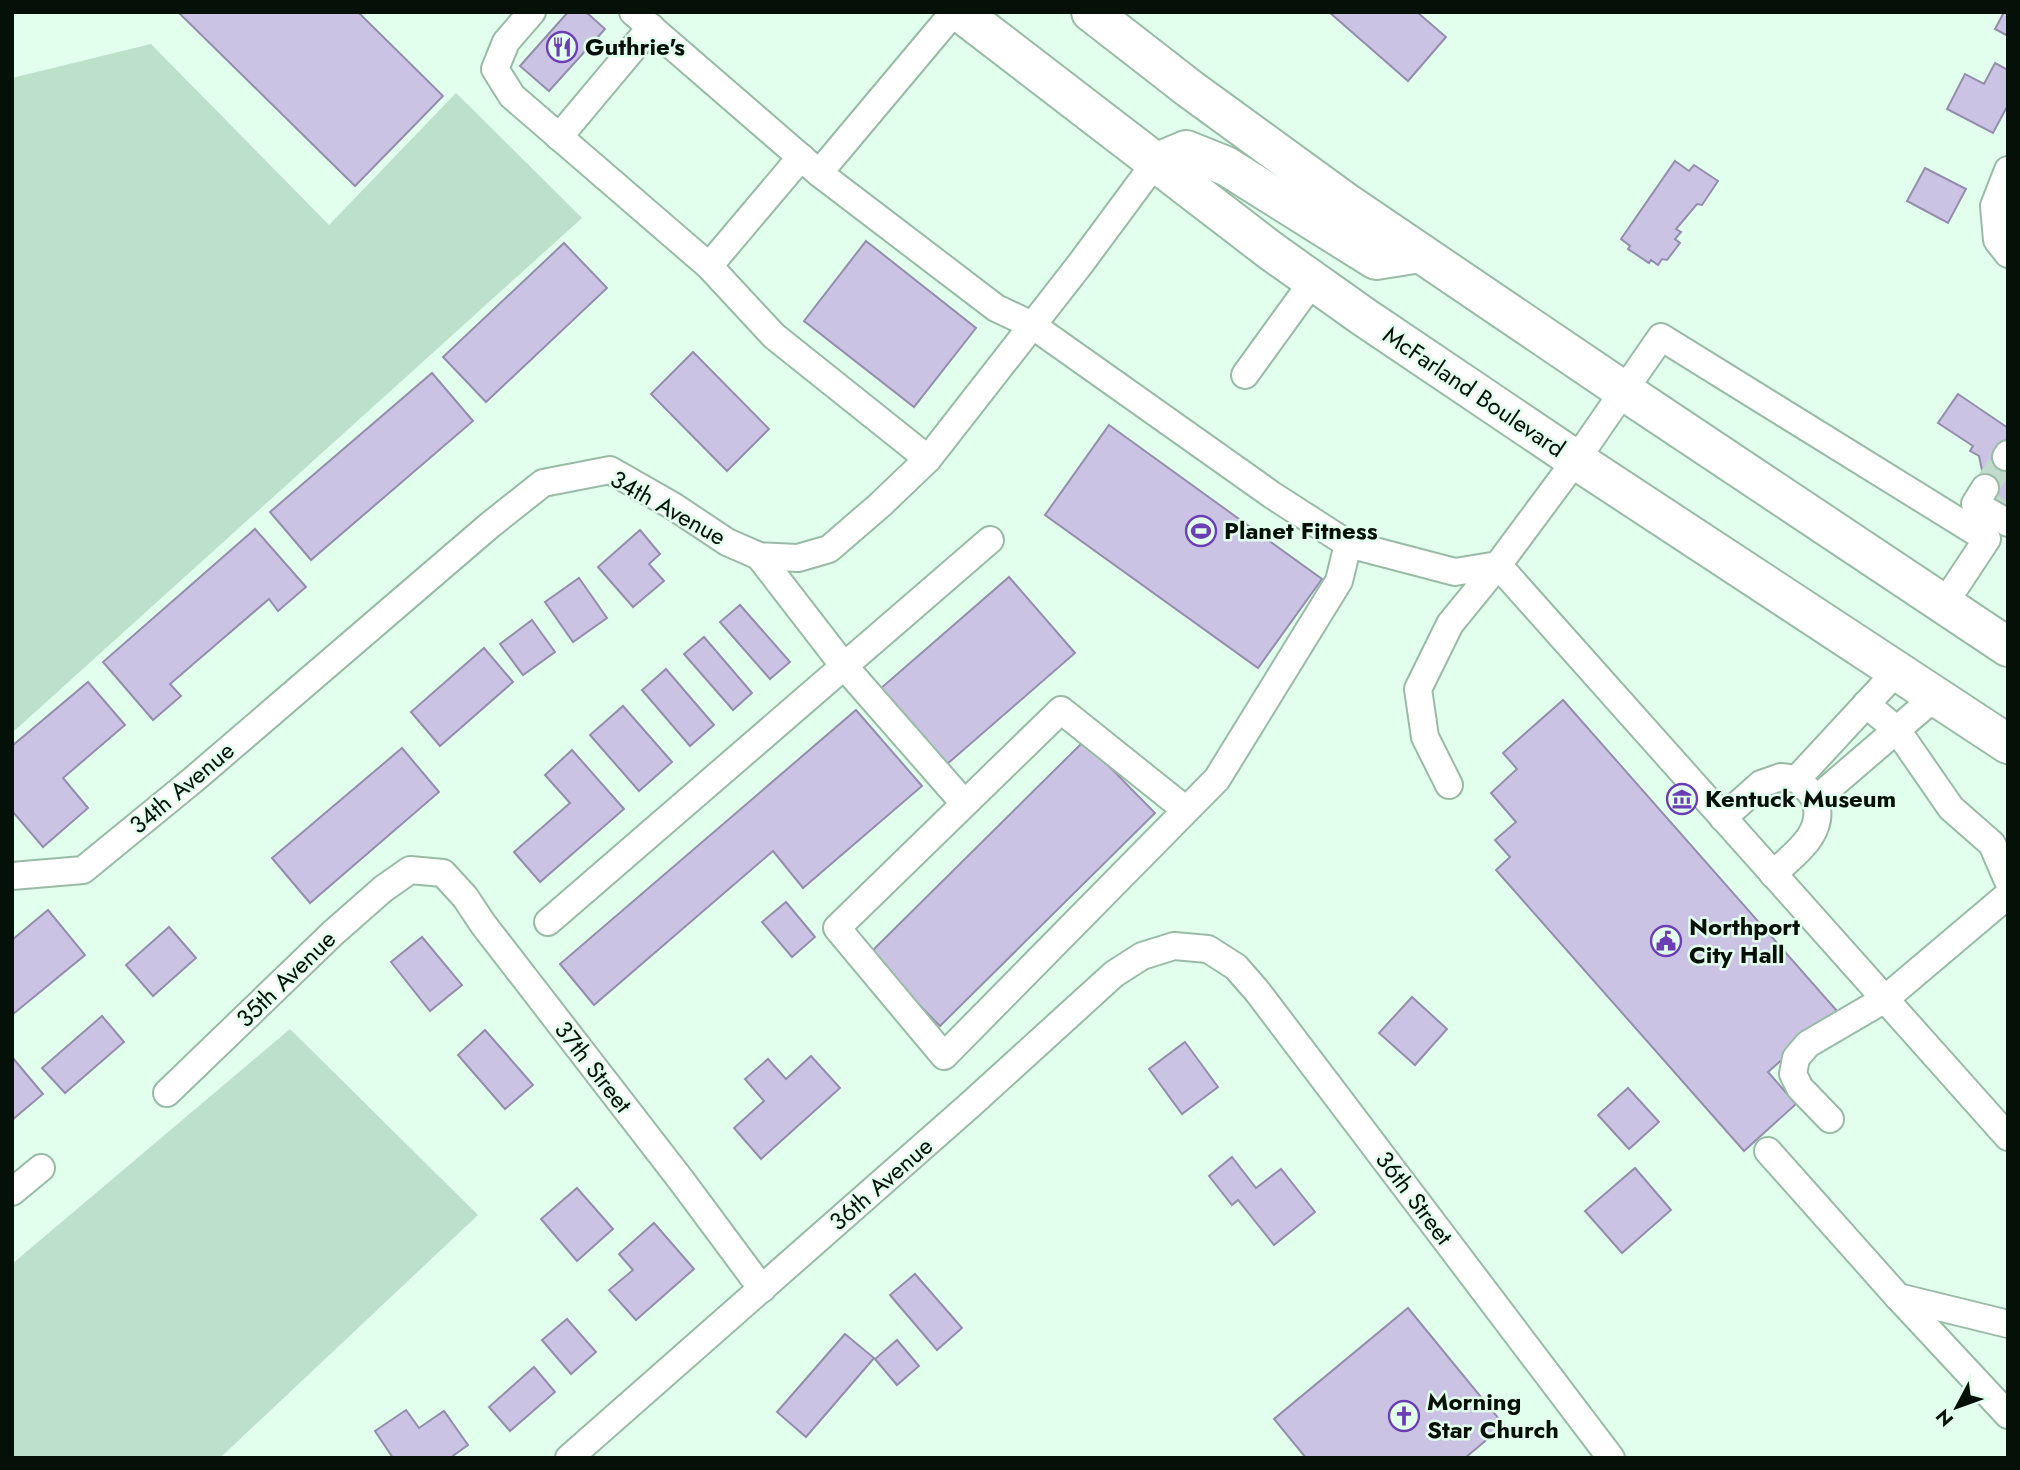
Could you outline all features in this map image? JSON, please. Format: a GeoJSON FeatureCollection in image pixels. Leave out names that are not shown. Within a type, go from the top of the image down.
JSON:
{"type":"FeatureCollection","features":[{"type":"Feature","properties":{"kind":"highway","name":"McFarland Boulevard"},"geometry":{"type":"LineString","coordinates":[[960,12],[1155,163],[1416,354],[2008,744]]}},
{"type":"Feature","properties":{"kind":"highway"},"geometry":{"type":"LineString","coordinates":[[1091,12],[1199,95],[1420,253],[2008,647]]}},
{"type":"Feature","properties":{"kind":"highway"},"geometry":{"type":"LineString","coordinates":[[1155,163],[1186,150],[1226,166],[1376,260],[1420,253]]}},
{"type":"Feature","properties":{"kind":"street"},"geometry":{"type":"LineString","coordinates":[[532,12],[506,42],[495,69],[512,96],[709,266],[774,336],[928,459]]}},
{"type":"Feature","properties":{"kind":"street"},"geometry":{"type":"LineString","coordinates":[[709,266],[810,165],[954,12]]}},
{"type":"Feature","properties":{"kind":"street"},"geometry":{"type":"LineString","coordinates":[[559,137],[642,20],[810,165],[996,308],[1032,325],[1272,495],[1348,544],[1455,572],[1498,565]]}},
{"type":"Feature","properties":{"kind":"street","name":"34th Avenue"},"geometry":{"type":"LineString","coordinates":[[12,876],[83,870],[193,780],[490,524],[543,483],[610,470],[673,506],[727,542],[759,556],[798,558],[829,549],[928,459],[1155,163]]}},
{"type":"Feature","properties":{"kind":"street"},"geometry":{"type":"LineString","coordinates":[[2008,170],[1994,206],[1997,240],[2008,254]]}},
{"type":"Feature","properties":{"kind":"street"},"geometry":{"type":"LineString","coordinates":[[1245,375],[1313,281]]}},
{"type":"Feature","properties":{"kind":"street"},"geometry":{"type":"LineString","coordinates":[[1449,785],[1425,737],[1418,688],[1450,624],[1498,565],[1576,460],[1661,337],[2000,521]]}},
{"type":"Feature","properties":{"kind":"street"},"geometry":{"type":"LineString","coordinates":[[1985,488],[1975,504],[2000,521]]}},
{"type":"Feature","properties":{"kind":"street"},"geometry":{"type":"LineString","coordinates":[[1944,604],[2000,521]]}},
{"type":"Feature","properties":{"kind":"street"},"geometry":{"type":"LineString","coordinates":[[548,922],[990,540]]}},
{"type":"Feature","properties":{"kind":"street"},"geometry":{"type":"LineString","coordinates":[[1186,810],[1061,710],[837,928],[944,1056],[1217,779],[1339,581],[1348,544]]}},
{"type":"Feature","properties":{"kind":"street"},"geometry":{"type":"LineString","coordinates":[[759,556],[844,666],[964,803]]}},
{"type":"Feature","properties":{"kind":"street"},"geometry":{"type":"LineString","coordinates":[[1498,565],[2008,1137]]}},
{"type":"Feature","properties":{"kind":"street"},"geometry":{"type":"LineString","coordinates":[[1797,779],[1897,671]]}},
{"type":"Feature","properties":{"kind":"street"},"geometry":{"type":"LineString","coordinates":[[1815,800],[1936,696]]}},
{"type":"Feature","properties":{"kind":"street"},"geometry":{"type":"LineString","coordinates":[[1866,704],[1897,730],[1951,808],[1992,844],[2008,881]]}},
{"type":"Feature","properties":{"kind":"street"},"geometry":{"type":"LineString","coordinates":[[1723,817],[1761,784],[1780,777],[1797,779],[1815,800],[1817,816],[1812,837],[1773,874]]}},
{"type":"Feature","properties":{"kind":"street","name":"35th Avenue"},"geometry":{"type":"LineString","coordinates":[[167,1093],[333,933],[383,889],[410,870]]}},
{"type":"Feature","properties":{"kind":"street","name":"37th Street"},"geometry":{"type":"LineString","coordinates":[[410,870],[443,873],[465,897],[482,924],[762,1289]]}},
{"type":"Feature","properties":{"kind":"street"},"geometry":{"type":"LineString","coordinates":[[1830,1119],[1800,1088],[1793,1074],[1796,1058],[1808,1044],[1885,999],[2008,895]]}},
{"type":"Feature","properties":{"kind":"street","name":"36th Avenue"},"geometry":{"type":"LineString","coordinates":[[569,1458],[970,1105],[1114,974],[1142,956],[1174,946],[1208,949]]}},
{"type":"Feature","properties":{"kind":"street","name":"36th Street"},"geometry":{"type":"LineString","coordinates":[[1208,949],[1236,967],[1257,991],[1611,1458]]}},
{"type":"Feature","properties":{"kind":"street"},"geometry":{"type":"LineString","coordinates":[[1768,1151],[2008,1415]]}},
{"type":"Feature","properties":{"kind":"street"},"geometry":{"type":"LineString","coordinates":[[12,1192],[41,1168]]}},
{"type":"Feature","properties":{"kind":"street"},"geometry":{"type":"LineString","coordinates":[[1898,1297],[2008,1324]]}},
{"type":"Feature","properties":{"kind":"green space"},"geometry":{"type":"Polygon","coordinates":[[[151,44],[329,225],[456,93],[582,218],[12,733],[12,78],[151,44]]]}},
{"type":"Feature","properties":{"kind":"green space"},"geometry":{"type":"Polygon","coordinates":[[[290,1029],[478,1215],[220,1458],[12,1458],[12,1264],[290,1029]]]}},
{"type":"Feature","properties":{"kind":"building"},"geometry":{"type":"Polygon","coordinates":[[[178,12],[358,12],[443,96],[355,186],[178,12]]]}},
{"type":"Feature","properties":{"kind":"building","name":"Guthrie's"},"geometry":{"type":"Polygon","coordinates":[[[568,12],[586,12],[605,29],[549,91],[520,66],[568,12]]]}},
{"type":"Feature","properties":{"kind":"building"},"geometry":{"type":"Polygon","coordinates":[[[1329,12],[1417,12],[1446,37],[1408,81],[1329,12]]]}},
{"type":"Feature","properties":{"kind":"building"},"geometry":{"type":"Polygon","coordinates":[[[2004,12],[2008,12],[2008,36],[1995,29],[2004,12]]]}},
{"type":"Feature","properties":{"kind":"building"},"geometry":{"type":"Polygon","coordinates":[[[1995,63],[2008,70],[2008,105],[1993,133],[1947,109],[1965,74],[1984,84],[1995,63]]]}},
{"type":"Feature","properties":{"kind":"building"},"geometry":{"type":"Polygon","coordinates":[[[1675,161],[1689,171],[1694,165],[1718,181],[1702,205],[1697,204],[1676,229],[1681,232],[1675,239],[1680,243],[1667,260],[1662,259],[1658,265],[1651,260],[1649,263],[1628,249],[1630,246],[1621,239],[1675,161]]]}},
{"type":"Feature","properties":{"kind":"building"},"geometry":{"type":"Polygon","coordinates":[[[1925,168],[1966,189],[1948,223],[1907,201],[1925,168]]]}},
{"type":"Feature","properties":{"kind":"building"},"geometry":{"type":"Polygon","coordinates":[[[866,241],[976,328],[914,407],[804,321],[866,241]]]}},
{"type":"Feature","properties":{"kind":"building"},"geometry":{"type":"Polygon","coordinates":[[[564,243],[607,288],[486,402],[443,357],[564,243]]]}},
{"type":"Feature","properties":{"kind":"building"},"geometry":{"type":"Polygon","coordinates":[[[693,352],[769,429],[727,471],[651,394],[693,352]]]}},
{"type":"Feature","properties":{"kind":"building"},"geometry":{"type":"Polygon","coordinates":[[[432,373],[473,421],[311,560],[270,512],[432,373]]]}},
{"type":"Feature","properties":{"kind":"building"},"geometry":{"type":"Polygon","coordinates":[[[1958,394],[2008,428],[2008,440],[1999,453],[2008,459],[2008,505],[1990,509],[1979,456],[1970,451],[1973,446],[1938,423],[1958,394]]]}},
{"type":"Feature","properties":{"kind":"building"},"geometry":{"type":"Polygon","coordinates":[[[1109,425],[1322,579],[1258,668],[1045,515],[1109,425]]]}},
{"type":"Feature","properties":{"kind":"building"},"geometry":{"type":"Polygon","coordinates":[[[255,529],[306,587],[278,611],[269,599],[170,684],[181,696],[153,720],[103,662],[255,529]]]}},
{"type":"Feature","properties":{"kind":"building"},"geometry":{"type":"Polygon","coordinates":[[[640,530],[660,554],[649,564],[664,581],[633,607],[598,567],[640,530]]]}},
{"type":"Feature","properties":{"kind":"building"},"geometry":{"type":"Polygon","coordinates":[[[1009,577],[1075,653],[946,765],[880,689],[1009,577]]]}},
{"type":"Feature","properties":{"kind":"building"},"geometry":{"type":"Polygon","coordinates":[[[579,578],[607,618],[573,642],[545,602],[579,578]]]}},
{"type":"Feature","properties":{"kind":"building"},"geometry":{"type":"Polygon","coordinates":[[[740,605],[790,662],[770,679],[720,622],[740,605]]]}},
{"type":"Feature","properties":{"kind":"building"},"geometry":{"type":"Polygon","coordinates":[[[532,620],[555,652],[523,675],[500,644],[532,620]]]}},
{"type":"Feature","properties":{"kind":"building"},"geometry":{"type":"Polygon","coordinates":[[[704,637],[752,693],[733,710],[684,654],[704,637]]]}},
{"type":"Feature","properties":{"kind":"building"},"geometry":{"type":"Polygon","coordinates":[[[484,648],[513,682],[440,746],[411,712],[484,648]]]}},
{"type":"Feature","properties":{"kind":"building"},"geometry":{"type":"Polygon","coordinates":[[[666,669],[714,725],[690,746],[642,690],[666,669]]]}},
{"type":"Feature","properties":{"kind":"building"},"geometry":{"type":"Polygon","coordinates":[[[88,682],[125,725],[63,778],[88,808],[43,847],[12,811],[12,746],[88,682]]]}},
{"type":"Feature","properties":{"kind":"building","name":"Northport City Hall"},"geometry":{"type":"Polygon","coordinates":[[[1563,700],[1837,1011],[1768,1072],[1796,1104],[1744,1151],[1496,870],[1510,857],[1495,840],[1516,822],[1491,793],[1517,769],[1503,753],[1563,700]]]}},
{"type":"Feature","properties":{"kind":"building"},"geometry":{"type":"Polygon","coordinates":[[[623,706],[672,762],[639,791],[590,735],[623,706]]]}},
{"type":"Feature","properties":{"kind":"building"},"geometry":{"type":"Polygon","coordinates":[[[856,710],[922,786],[803,888],[773,851],[594,1005],[560,964],[856,710]]]}},
{"type":"Feature","properties":{"kind":"building"},"geometry":{"type":"Polygon","coordinates":[[[1084,741],[1155,813],[940,1026],[869,954],[1084,741]]]}},
{"type":"Feature","properties":{"kind":"building"},"geometry":{"type":"Polygon","coordinates":[[[402,748],[439,792],[310,903],[272,858],[402,748]]]}},
{"type":"Feature","properties":{"kind":"building"},"geometry":{"type":"Polygon","coordinates":[[[572,750],[624,809],[540,882],[514,852],[570,803],[545,775],[572,750]]]}},
{"type":"Feature","properties":{"kind":"building"},"geometry":{"type":"Polygon","coordinates":[[[786,902],[815,937],[792,957],[762,922],[786,902]]]}},
{"type":"Feature","properties":{"kind":"building"},"geometry":{"type":"Polygon","coordinates":[[[48,910],[85,955],[12,1015],[12,940],[48,910]]]}},
{"type":"Feature","properties":{"kind":"building"},"geometry":{"type":"Polygon","coordinates":[[[169,927],[196,958],[153,996],[126,965],[169,927]]]}},
{"type":"Feature","properties":{"kind":"building"},"geometry":{"type":"Polygon","coordinates":[[[422,937],[462,985],[430,1011],[391,962],[422,937]]]}},
{"type":"Feature","properties":{"kind":"building"},"geometry":{"type":"Polygon","coordinates":[[[1412,997],[1447,1029],[1415,1065],[1379,1033],[1412,997]]]}},
{"type":"Feature","properties":{"kind":"building"},"geometry":{"type":"Polygon","coordinates":[[[102,1016],[124,1042],[65,1093],[42,1068],[102,1016]]]}},
{"type":"Feature","properties":{"kind":"building"},"geometry":{"type":"Polygon","coordinates":[[[485,1030],[533,1085],[505,1109],[458,1055],[485,1030]]]}},
{"type":"Feature","properties":{"kind":"building"},"geometry":{"type":"Polygon","coordinates":[[[1185,1042],[1218,1087],[1182,1114],[1149,1069],[1185,1042]]]}},
{"type":"Feature","properties":{"kind":"building"},"geometry":{"type":"Polygon","coordinates":[[[811,1056],[840,1088],[761,1159],[734,1128],[764,1101],[745,1079],[768,1059],[786,1079],[811,1056]]]}},
{"type":"Feature","properties":{"kind":"building"},"geometry":{"type":"Polygon","coordinates":[[[12,1057],[43,1094],[12,1120],[12,1057]]]}},
{"type":"Feature","properties":{"kind":"building"},"geometry":{"type":"Polygon","coordinates":[[[1628,1088],[1659,1122],[1629,1149],[1598,1115],[1628,1088]]]}},
{"type":"Feature","properties":{"kind":"building"},"geometry":{"type":"Polygon","coordinates":[[[1232,1157],[1256,1188],[1281,1169],[1315,1212],[1274,1245],[1238,1200],[1232,1205],[1209,1176],[1232,1157]]]}},
{"type":"Feature","properties":{"kind":"building"},"geometry":{"type":"Polygon","coordinates":[[[1635,1168],[1671,1210],[1622,1253],[1585,1211],[1635,1168]]]}},
{"type":"Feature","properties":{"kind":"building"},"geometry":{"type":"Polygon","coordinates":[[[577,1188],[613,1229],[577,1261],[541,1219],[577,1188]]]}},
{"type":"Feature","properties":{"kind":"building"},"geometry":{"type":"Polygon","coordinates":[[[654,1223],[694,1269],[636,1320],[609,1290],[633,1270],[619,1254],[654,1223]]]}},
{"type":"Feature","properties":{"kind":"building"},"geometry":{"type":"Polygon","coordinates":[[[915,1274],[962,1328],[937,1350],[890,1295],[915,1274]]]}},
{"type":"Feature","properties":{"kind":"building"},"geometry":{"type":"Polygon","coordinates":[[[1408,1308],[1504,1425],[1465,1458],[1306,1458],[1274,1419],[1408,1308]]]}},
{"type":"Feature","properties":{"kind":"building"},"geometry":{"type":"Polygon","coordinates":[[[567,1319],[596,1352],[571,1374],[542,1340],[567,1319]]]}},
{"type":"Feature","properties":{"kind":"building"},"geometry":{"type":"Polygon","coordinates":[[[845,1334],[874,1358],[806,1437],[777,1412],[845,1334]]]}},
{"type":"Feature","properties":{"kind":"building"},"geometry":{"type":"Polygon","coordinates":[[[897,1340],[919,1366],[897,1385],[875,1359],[897,1340]]]}},
{"type":"Feature","properties":{"kind":"building"},"geometry":{"type":"Polygon","coordinates":[[[534,1367],[555,1392],[510,1431],[489,1407],[534,1367]]]}},
{"type":"Feature","properties":{"kind":"building"},"geometry":{"type":"Polygon","coordinates":[[[406,1410],[419,1428],[444,1411],[468,1445],[450,1458],[393,1458],[375,1431],[406,1410]]]}},
{"type":"Feature","properties":{"kind":"tunnel"},"geometry":{"type":"LineString","coordinates":[[1985,488],[2006,457]]}},
{"type":"Feature","properties":{"kind":"tunnel"},"geometry":{"type":"LineString","coordinates":[[2005,506],[2008,502]]}},
{"type":"Feature","properties":{"kind":"place","name":"Guthrie's"},"geometry":{"type":"Point","coordinates":[562,47]}},
{"type":"Feature","properties":{"kind":"place","name":"Planet Fitness"},"geometry":{"type":"Point","coordinates":[1201,531]}},
{"type":"Feature","properties":{"kind":"place","name":"Kentuck Museum"},"geometry":{"type":"Point","coordinates":[1682,799]}},
{"type":"Feature","properties":{"kind":"place","name":"Northport City Hall"},"geometry":{"type":"Point","coordinates":[1666,941]}},
{"type":"Feature","properties":{"kind":"place","name":"Morning Star Church"},"geometry":{"type":"Point","coordinates":[1404,1416]}}]}
